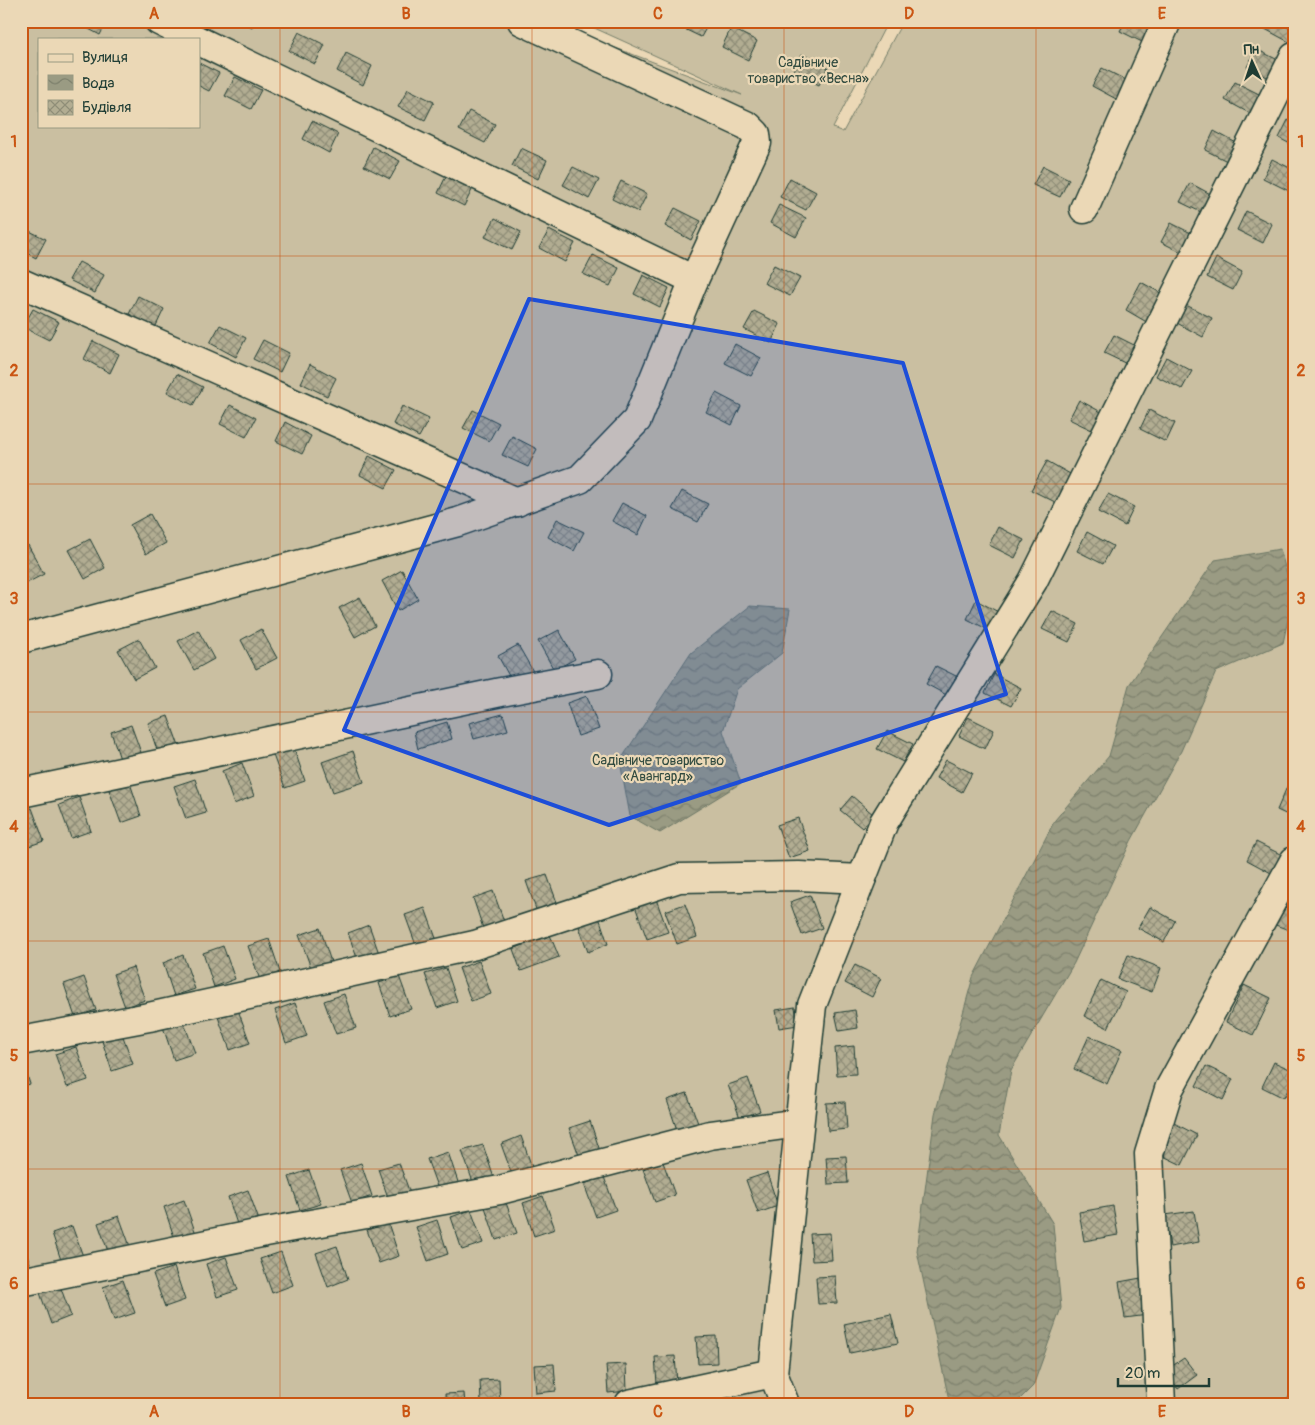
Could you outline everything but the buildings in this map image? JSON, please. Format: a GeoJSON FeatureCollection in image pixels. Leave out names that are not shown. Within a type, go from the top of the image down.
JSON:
{"type":"FeatureCollection","features":[{"type":"Feature","properties":{"kind":"street"},"geometry":{"type":"LineString","coordinates":[[159,21],[193,38]]}},
{"type":"Feature","properties":{"kind":"street"},"geometry":{"type":"LineString","coordinates":[[21,639],[449,524],[517,502],[580,478],[637,420],[694,280],[757,143],[756,134],[748,126],[522,21]]}},
{"type":"Feature","properties":{"kind":"street"},"geometry":{"type":"LineString","coordinates":[[1084,210],[1167,21]]}},
{"type":"Feature","properties":{"kind":"street"},"geometry":{"type":"LineString","coordinates":[[200,40],[694,280]]}},
{"type":"Feature","properties":{"kind":"street"},"geometry":{"type":"LineString","coordinates":[[785,1404],[773,1372],[812,1005],[884,822],[1033,582],[1294,57]]}},
{"type":"Feature","properties":{"kind":"street"},"geometry":{"type":"LineString","coordinates":[[21,283],[517,502]]}},
{"type":"Feature","properties":{"kind":"street"},"geometry":{"type":"LineString","coordinates":[[21,793],[501,692],[598,674]]}},
{"type":"Feature","properties":{"kind":"street"},"geometry":{"type":"LineString","coordinates":[[1161,1404],[1149,1154],[1169,1089],[1294,861]]}},
{"type":"Feature","properties":{"kind":"street"},"geometry":{"type":"LineString","coordinates":[[21,1042],[475,945],[679,878],[799,876],[861,879]]}},
{"type":"Feature","properties":{"kind":"street"},"geometry":{"type":"LineString","coordinates":[[21,1282],[266,1232],[500,1190],[710,1135],[798,1123]]}},
{"type":"Feature","properties":{"kind":"street"},"geometry":{"type":"LineString","coordinates":[[629,1404],[773,1372]]}},
{"type":"Feature","properties":{"kind":"highlighted area"},"geometry":{"type":"Polygon","coordinates":[[[529,299],[903,363],[1006,694],[609,825],[344,730],[529,299]]]}},
{"type":"Feature","properties":{"kind":"green space","name":"Садівниче товариство «Авангард»"},"geometry":{"type":"Polygon","coordinates":[[[21,21],[543,21],[742,95],[579,21],[888,21],[833,128],[843,132],[903,21],[1294,21],[1294,1404],[21,1404],[21,21]]]}},
{"type":"Feature","properties":{"kind":"water"},"geometry":{"type":"Polygon","coordinates":[[[1280,549],[1293,596],[1283,643],[1216,672],[1181,751],[1131,841],[1074,963],[1011,1070],[999,1135],[1053,1224],[1061,1308],[1033,1386],[1015,1404],[957,1404],[949,1400],[917,1251],[935,1114],[973,977],[1055,820],[1109,756],[1129,685],[1215,560],[1280,549]]]}},
{"type":"Feature","properties":{"kind":"water"},"geometry":{"type":"Polygon","coordinates":[[[750,606],[790,609],[782,653],[737,689],[723,731],[741,783],[660,833],[630,816],[620,761],[691,653],[750,606]]]}},
{"type":"Feature","properties":{"kind":"park label","name":"Садівниче товариство «Весна»"},"geometry":{"type":"Point","coordinates":[808,70]}}]}
